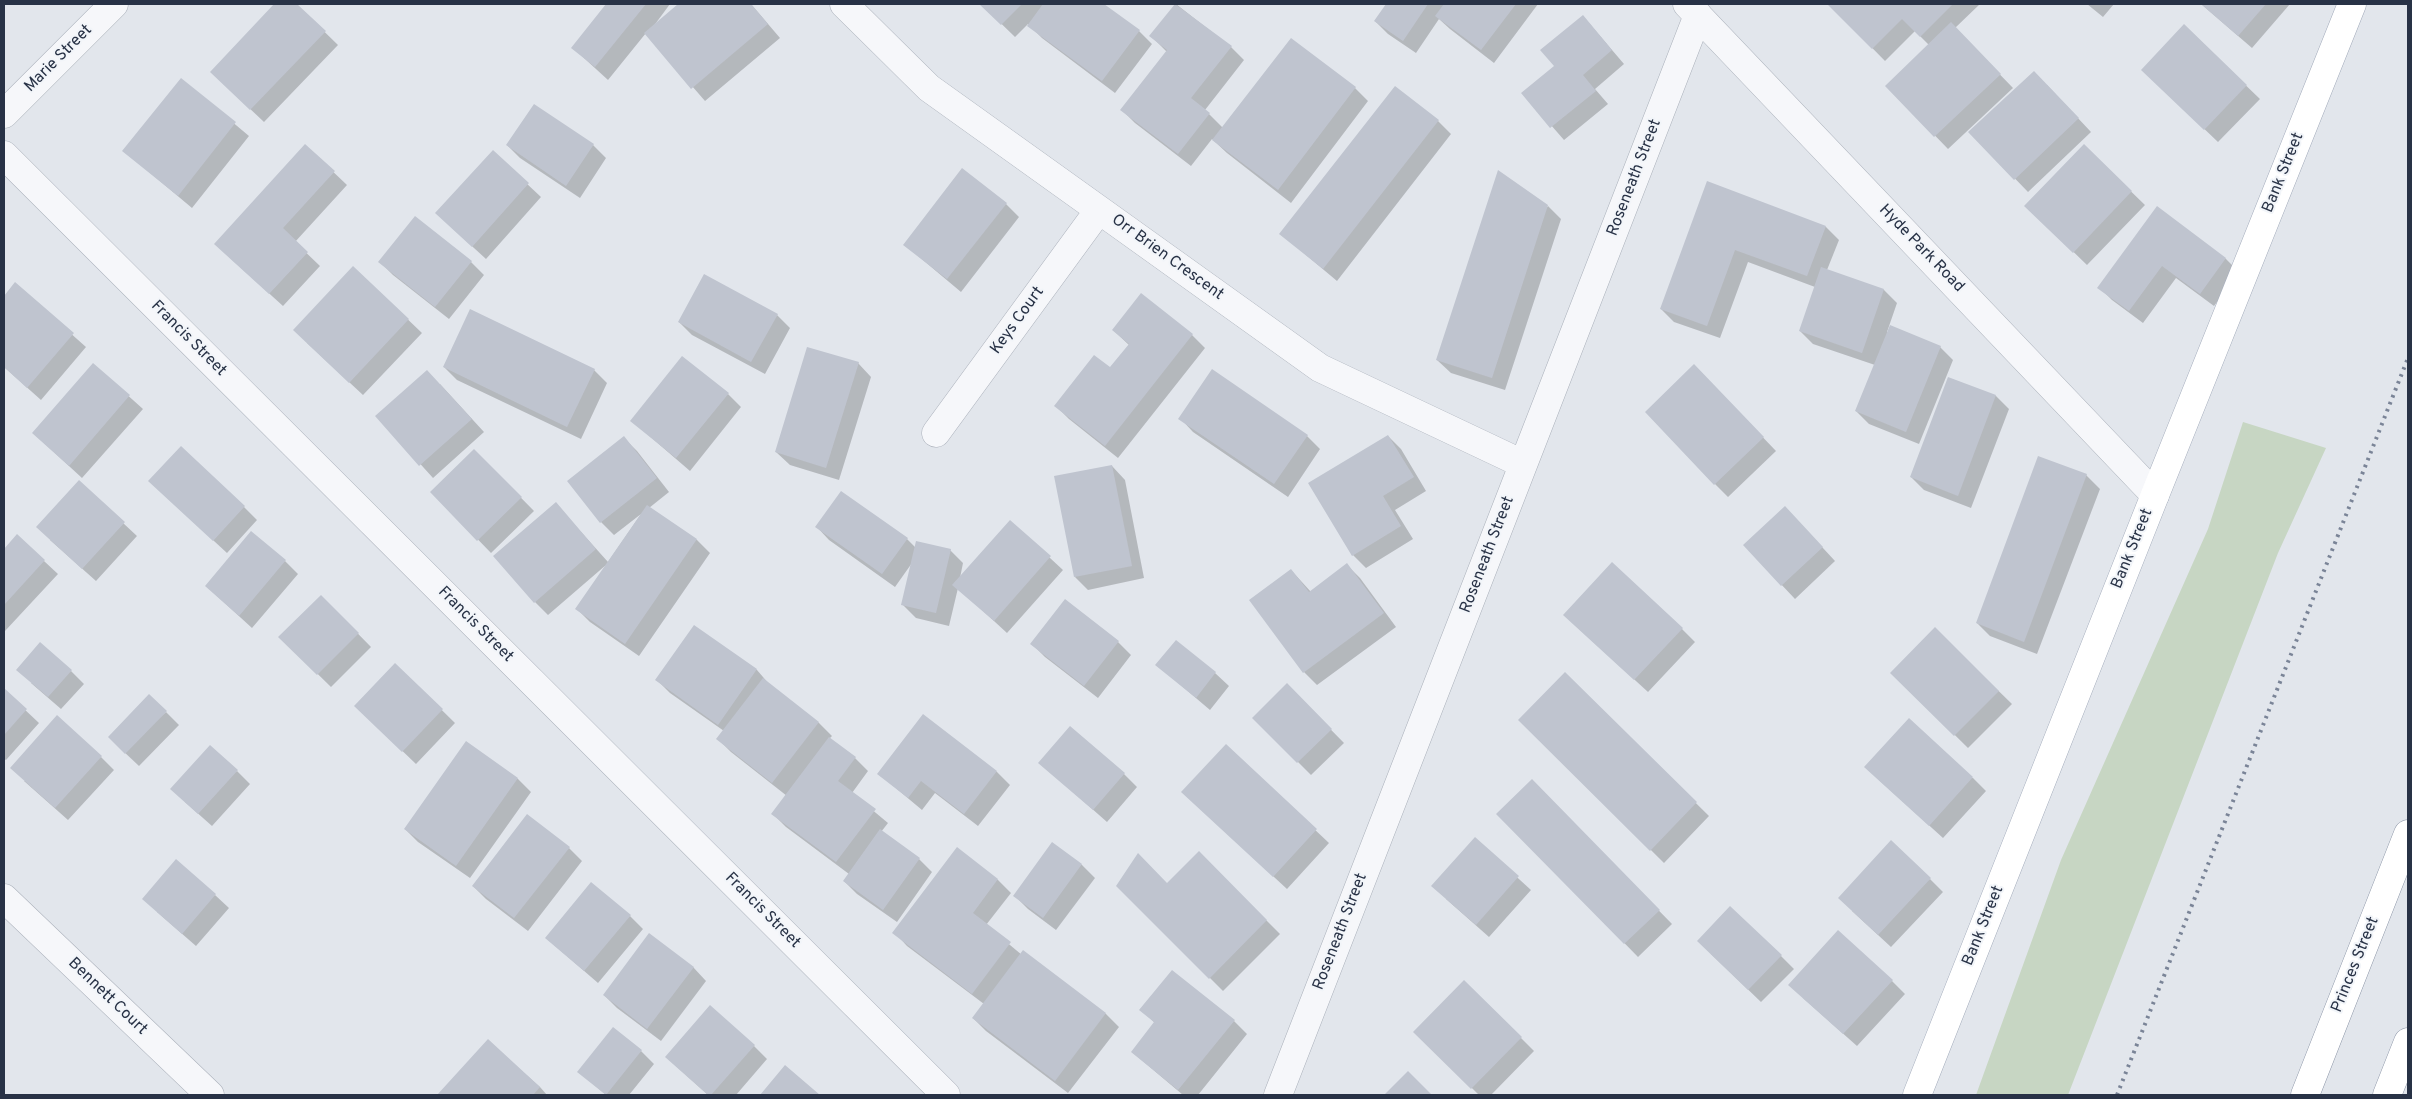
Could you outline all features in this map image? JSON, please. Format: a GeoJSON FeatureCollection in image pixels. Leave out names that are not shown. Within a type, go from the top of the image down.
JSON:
{"type":"FeatureCollection","features":[{"type":"Feature","properties":{"kind":"main road","name":"Bank Street"},"geometry":{"type":"LineString","coordinates":[[1918,1095],[2155,495],[2352,4]]}},
{"type":"Feature","properties":{"kind":"main road","name":"Princes Street"},"geometry":{"type":"LineString","coordinates":[[2305,1095],[2408,834]]}},
{"type":"Feature","properties":{"kind":"main road"},"geometry":{"type":"LineString","coordinates":[[2387,1095],[2408,1042]]}},
{"type":"Feature","properties":{"kind":"street","name":"Marie Street"},"geometry":{"type":"LineString","coordinates":[[4,114],[114,4]]}},
{"type":"Feature","properties":{"kind":"street","name":"Orr Brien Crescent"},"geometry":{"type":"LineString","coordinates":[[844,4],[930,88],[1320,368],[1523,464]]}},
{"type":"Feature","properties":{"kind":"street","name":"Hyde Park Road"},"geometry":{"type":"LineString","coordinates":[[1693,9],[2155,495]]}},
{"type":"Feature","properties":{"kind":"street","name":"Roseneath Street"},"geometry":{"type":"LineString","coordinates":[[1278,1095],[1523,464],[1693,9]]}},
{"type":"Feature","properties":{"kind":"street","name":"Francis Street"},"geometry":{"type":"LineString","coordinates":[[4,155],[946,1095]]}},
{"type":"Feature","properties":{"kind":"street","name":"Keys Court"},"geometry":{"type":"LineString","coordinates":[[936,433],[1099,210]]}},
{"type":"Feature","properties":{"kind":"street","name":"Bennett Court"},"geometry":{"type":"LineString","coordinates":[[4,898],[210,1095]]}},
{"type":"Feature","properties":{"kind":"green space"},"geometry":{"type":"Polygon","coordinates":[[[2243,422],[2326,448],[2278,553],[2068,1095],[1976,1095],[2061,860],[2208,529],[2243,422]]]}},
{"type":"Feature","properties":{"kind":"building"},"geometry":{"type":"Polygon","coordinates":[[[274,4],[297,4],[326,31],[250,110],[210,72],[274,4]]]}},
{"type":"Feature","properties":{"kind":"building"},"geometry":{"type":"Polygon","coordinates":[[[606,4],[646,4],[595,67],[571,48],[606,4]]]}},
{"type":"Feature","properties":{"kind":"building"},"geometry":{"type":"Polygon","coordinates":[[[678,4],[751,4],[768,24],[691,89],[644,33],[678,4]]]}},
{"type":"Feature","properties":{"kind":"building"},"geometry":{"type":"Polygon","coordinates":[[[979,4],[1022,4],[1001,25],[979,4]]]}},
{"type":"Feature","properties":{"kind":"building"},"geometry":{"type":"Polygon","coordinates":[[[1043,4],[1104,4],[1140,30],[1102,81],[1027,26],[1043,4]]]}},
{"type":"Feature","properties":{"kind":"building"},"geometry":{"type":"Polygon","coordinates":[[[1175,4],[1232,46],[1191,98],[1210,113],[1178,154],[1120,110],[1167,50],[1149,36],[1175,4]]]}},
{"type":"Feature","properties":{"kind":"building"},"geometry":{"type":"Polygon","coordinates":[[[1386,4],[1428,4],[1403,41],[1374,21],[1386,4]]]}},
{"type":"Feature","properties":{"kind":"building"},"geometry":{"type":"Polygon","coordinates":[[[1444,4],[1516,4],[1481,50],[1435,16],[1444,4]]]}},
{"type":"Feature","properties":{"kind":"building"},"geometry":{"type":"Polygon","coordinates":[[[1827,4],[1953,4],[1920,37],[1902,19],[1872,49],[1827,4]]]}},
{"type":"Feature","properties":{"kind":"building"},"geometry":{"type":"Polygon","coordinates":[[[2201,4],[2266,4],[2238,36],[2201,4]]]}},
{"type":"Feature","properties":{"kind":"building"},"geometry":{"type":"Polygon","coordinates":[[[1583,15],[1612,50],[1583,75],[1596,91],[1550,128],[1521,93],[1554,66],[1540,50],[1583,15]]]}},
{"type":"Feature","properties":{"kind":"building"},"geometry":{"type":"Polygon","coordinates":[[[1951,22],[2001,74],[1934,137],[1885,86],[1951,22]]]}},
{"type":"Feature","properties":{"kind":"building"},"geometry":{"type":"Polygon","coordinates":[[[2184,24],[2247,85],[2204,130],[2141,70],[2184,24]]]}},
{"type":"Feature","properties":{"kind":"building"},"geometry":{"type":"Polygon","coordinates":[[[1291,38],[1356,87],[1278,190],[1212,140],[1291,38]]]}},
{"type":"Feature","properties":{"kind":"building"},"geometry":{"type":"Polygon","coordinates":[[[2034,71],[2079,118],[2014,180],[1968,132],[2034,71]]]}},
{"type":"Feature","properties":{"kind":"building"},"geometry":{"type":"Polygon","coordinates":[[[181,78],[236,122],[178,196],[122,151],[181,78]]]}},
{"type":"Feature","properties":{"kind":"building"},"geometry":{"type":"Polygon","coordinates":[[[1395,86],[1439,120],[1323,269],[1279,234],[1395,86]]]}},
{"type":"Feature","properties":{"kind":"building"},"geometry":{"type":"Polygon","coordinates":[[[534,104],[594,144],[566,186],[506,145],[534,104]]]}},
{"type":"Feature","properties":{"kind":"building"},"geometry":{"type":"Polygon","coordinates":[[[305,144],[335,171],[283,228],[308,252],[269,294],[214,244],[305,144]]]}},
{"type":"Feature","properties":{"kind":"building"},"geometry":{"type":"Polygon","coordinates":[[[2084,144],[2132,191],[2073,253],[2024,206],[2084,144]]]}},
{"type":"Feature","properties":{"kind":"building"},"geometry":{"type":"Polygon","coordinates":[[[493,150],[529,183],[472,247],[435,213],[493,150]]]}},
{"type":"Feature","properties":{"kind":"building"},"geometry":{"type":"Polygon","coordinates":[[[962,168],[1007,203],[947,279],[903,245],[962,168]]]}},
{"type":"Feature","properties":{"kind":"building"},"geometry":{"type":"Polygon","coordinates":[[[1498,170],[1548,205],[1492,378],[1436,360],[1498,170]]]}},
{"type":"Feature","properties":{"kind":"building"},"geometry":{"type":"Polygon","coordinates":[[[1707,181],[1826,226],[1807,276],[1735,250],[1707,326],[1660,309],[1707,181]]]}},
{"type":"Feature","properties":{"kind":"building"},"geometry":{"type":"Polygon","coordinates":[[[2157,206],[2226,258],[2200,294],[2162,266],[2129,311],[2097,288],[2157,206]]]}},
{"type":"Feature","properties":{"kind":"building"},"geometry":{"type":"Polygon","coordinates":[[[415,216],[472,261],[435,307],[378,262],[415,216]]]}},
{"type":"Feature","properties":{"kind":"building"},"geometry":{"type":"Polygon","coordinates":[[[353,266],[409,319],[349,383],[293,330],[353,266]]]}},
{"type":"Feature","properties":{"kind":"building"},"geometry":{"type":"Polygon","coordinates":[[[1821,267],[1884,289],[1862,353],[1799,331],[1821,267]]]}},
{"type":"Feature","properties":{"kind":"building"},"geometry":{"type":"Polygon","coordinates":[[[704,274],[778,314],[751,362],[678,322],[704,274]]]}},
{"type":"Feature","properties":{"kind":"building"},"geometry":{"type":"Polygon","coordinates":[[[15,282],[74,333],[27,388],[4,367],[4,296],[15,282]]]}},
{"type":"Feature","properties":{"kind":"building"},"geometry":{"type":"Polygon","coordinates":[[[1141,293],[1193,334],[1105,446],[1054,406],[1094,355],[1110,367],[1129,344],[1112,330],[1141,293]]]}},
{"type":"Feature","properties":{"kind":"building"},"geometry":{"type":"Polygon","coordinates":[[[470,309],[595,369],[567,427],[443,367],[470,309]]]}},
{"type":"Feature","properties":{"kind":"building"},"geometry":{"type":"Polygon","coordinates":[[[1890,325],[1941,346],[1906,432],[1855,411],[1890,325]]]}},
{"type":"Feature","properties":{"kind":"building"},"geometry":{"type":"Polygon","coordinates":[[[807,347],[859,362],[826,468],[775,452],[807,347]]]}},
{"type":"Feature","properties":{"kind":"building"},"geometry":{"type":"Polygon","coordinates":[[[682,356],[729,393],[676,458],[630,421],[682,356]]]}},
{"type":"Feature","properties":{"kind":"building"},"geometry":{"type":"Polygon","coordinates":[[[93,363],[130,395],[69,466],[32,433],[93,363]]]}},
{"type":"Feature","properties":{"kind":"building"},"geometry":{"type":"Polygon","coordinates":[[[1694,364],[1764,437],[1714,485],[1645,412],[1694,364]]]}},
{"type":"Feature","properties":{"kind":"building"},"geometry":{"type":"Polygon","coordinates":[[[1212,369],[1308,435],[1274,484],[1178,419],[1212,369]]]}},
{"type":"Feature","properties":{"kind":"building"},"geometry":{"type":"Polygon","coordinates":[[[427,370],[472,419],[419,466],[375,416],[427,370]]]}},
{"type":"Feature","properties":{"kind":"building"},"geometry":{"type":"Polygon","coordinates":[[[1948,377],[1996,395],[1958,496],[1910,477],[1948,377]]]}},
{"type":"Feature","properties":{"kind":"building"},"geometry":{"type":"Polygon","coordinates":[[[1388,435],[1414,477],[1383,496],[1401,526],[1352,556],[1308,483],[1388,435]]]}},
{"type":"Feature","properties":{"kind":"building"},"geometry":{"type":"Polygon","coordinates":[[[624,436],[657,478],[600,523],[567,481],[624,436]]]}},
{"type":"Feature","properties":{"kind":"building"},"geometry":{"type":"Polygon","coordinates":[[[181,446],[245,506],[213,541],[148,481],[181,446]]]}},
{"type":"Feature","properties":{"kind":"building"},"geometry":{"type":"Polygon","coordinates":[[[474,449],[522,497],[477,541],[430,492],[474,449]]]}},
{"type":"Feature","properties":{"kind":"building"},"geometry":{"type":"Polygon","coordinates":[[[2038,456],[2087,474],[2024,642],[1976,623],[2038,456]]]}},
{"type":"Feature","properties":{"kind":"building"},"geometry":{"type":"Polygon","coordinates":[[[1112,465],[1132,566],[1074,577],[1054,476],[1112,465]]]}},
{"type":"Feature","properties":{"kind":"building"},"geometry":{"type":"Polygon","coordinates":[[[79,480],[125,522],[82,569],[36,527],[79,480]]]}},
{"type":"Feature","properties":{"kind":"building"},"geometry":{"type":"Polygon","coordinates":[[[841,491],[908,538],[882,574],[815,527],[841,491]]]}},
{"type":"Feature","properties":{"kind":"building"},"geometry":{"type":"Polygon","coordinates":[[[556,502],[596,549],[534,603],[493,556],[556,502]]]}},
{"type":"Feature","properties":{"kind":"building"},"geometry":{"type":"Polygon","coordinates":[[[647,505],[697,539],[625,644],[575,609],[647,505]]]}},
{"type":"Feature","properties":{"kind":"building"},"geometry":{"type":"Polygon","coordinates":[[[1785,506],[1823,547],[1781,586],[1743,545],[1785,506]]]}},
{"type":"Feature","properties":{"kind":"building"},"geometry":{"type":"Polygon","coordinates":[[[1010,520],[1051,556],[994,621],[952,585],[1010,520]]]}},
{"type":"Feature","properties":{"kind":"building"},"geometry":{"type":"Polygon","coordinates":[[[251,531],[286,560],[239,616],[205,586],[251,531]]]}},
{"type":"Feature","properties":{"kind":"building"},"geometry":{"type":"Polygon","coordinates":[[[17,534],[45,560],[4,605],[4,549],[17,534]]]}},
{"type":"Feature","properties":{"kind":"building"},"geometry":{"type":"Polygon","coordinates":[[[916,541],[951,549],[936,613],[901,605],[916,541]]]}},
{"type":"Feature","properties":{"kind":"building"},"geometry":{"type":"Polygon","coordinates":[[[1612,562],[1683,628],[1634,680],[1563,615],[1612,562]]]}},
{"type":"Feature","properties":{"kind":"building"},"geometry":{"type":"Polygon","coordinates":[[[1347,563],[1384,613],[1303,673],[1249,600],[1291,569],[1309,592],[1347,563]]]}},
{"type":"Feature","properties":{"kind":"building"},"geometry":{"type":"Polygon","coordinates":[[[321,595],[359,633],[317,675],[278,637],[321,595]]]}},
{"type":"Feature","properties":{"kind":"building"},"geometry":{"type":"Polygon","coordinates":[[[1065,599],[1119,641],[1084,686],[1030,644],[1065,599]]]}},
{"type":"Feature","properties":{"kind":"building"},"geometry":{"type":"Polygon","coordinates":[[[694,625],[757,669],[718,725],[655,680],[694,625]]]}},
{"type":"Feature","properties":{"kind":"building"},"geometry":{"type":"Polygon","coordinates":[[[1935,627],[1999,691],[1954,736],[1890,673],[1935,627]]]}},
{"type":"Feature","properties":{"kind":"building"},"geometry":{"type":"Polygon","coordinates":[[[1176,640],[1216,672],[1196,698],[1155,665],[1176,640]]]}},
{"type":"Feature","properties":{"kind":"building"},"geometry":{"type":"Polygon","coordinates":[[[40,642],[72,670],[48,697],[16,670],[40,642]]]}},
{"type":"Feature","properties":{"kind":"building"},"geometry":{"type":"Polygon","coordinates":[[[395,663],[443,709],[402,752],[354,706],[395,663]]]}},
{"type":"Feature","properties":{"kind":"building"},"geometry":{"type":"Polygon","coordinates":[[[1565,672],[1697,802],[1650,851],[1518,720],[1565,672]]]}},
{"type":"Feature","properties":{"kind":"building"},"geometry":{"type":"Polygon","coordinates":[[[763,678],[819,722],[772,783],[716,739],[763,678]]]}},
{"type":"Feature","properties":{"kind":"building"},"geometry":{"type":"Polygon","coordinates":[[[1287,683],[1332,729],[1297,763],[1252,718],[1287,683]]]}},
{"type":"Feature","properties":{"kind":"building"},"geometry":{"type":"Polygon","coordinates":[[[4,688],[27,709],[4,735],[4,688]]]}},
{"type":"Feature","properties":{"kind":"building"},"geometry":{"type":"Polygon","coordinates":[[[149,694],[167,711],[125,754],[108,737],[149,694]]]}},
{"type":"Feature","properties":{"kind":"building"},"geometry":{"type":"Polygon","coordinates":[[[923,714],[997,771],[964,814],[921,781],[908,798],[877,774],[923,714]]]}},
{"type":"Feature","properties":{"kind":"building"},"geometry":{"type":"Polygon","coordinates":[[[57,715],[102,756],[55,808],[10,768],[57,715]]]}},
{"type":"Feature","properties":{"kind":"building"},"geometry":{"type":"Polygon","coordinates":[[[1909,718],[1973,777],[1929,826],[1864,767],[1909,718]]]}},
{"type":"Feature","properties":{"kind":"building"},"geometry":{"type":"Polygon","coordinates":[[[1070,726],[1125,773],[1093,810],[1038,763],[1070,726]]]}},
{"type":"Feature","properties":{"kind":"building"},"geometry":{"type":"Polygon","coordinates":[[[829,737],[856,757],[838,781],[876,809],[836,862],[771,814],[829,737]]]}},
{"type":"Feature","properties":{"kind":"building"},"geometry":{"type":"Polygon","coordinates":[[[466,741],[518,778],[456,866],[404,829],[466,741]]]}},
{"type":"Feature","properties":{"kind":"building"},"geometry":{"type":"Polygon","coordinates":[[[1226,744],[1317,829],[1273,877],[1181,792],[1226,744]]]}},
{"type":"Feature","properties":{"kind":"building"},"geometry":{"type":"Polygon","coordinates":[[[210,745],[238,770],[198,814],[170,789],[210,745]]]}},
{"type":"Feature","properties":{"kind":"building"},"geometry":{"type":"Polygon","coordinates":[[[1532,779],[1660,910],[1624,944],[1496,814],[1532,779]]]}},
{"type":"Feature","properties":{"kind":"building"},"geometry":{"type":"Polygon","coordinates":[[[527,814],[570,847],[514,918],[472,886],[527,814]]]}},
{"type":"Feature","properties":{"kind":"building"},"geometry":{"type":"Polygon","coordinates":[[[880,829],[920,858],[883,910],[843,881],[880,829]]]}},
{"type":"Feature","properties":{"kind":"building"},"geometry":{"type":"Polygon","coordinates":[[[1475,837],[1519,876],[1476,925],[1431,886],[1475,837]]]}},
{"type":"Feature","properties":{"kind":"building"},"geometry":{"type":"Polygon","coordinates":[[[1891,840],[1931,878],[1878,935],[1838,898],[1891,840]]]}},
{"type":"Feature","properties":{"kind":"building"},"geometry":{"type":"Polygon","coordinates":[[[1052,842],[1082,864],[1043,918],[1013,896],[1052,842]]]}},
{"type":"Feature","properties":{"kind":"building"},"geometry":{"type":"Polygon","coordinates":[[[957,847],[998,879],[973,913],[1011,942],[972,994],[892,933],[957,847]]]}},
{"type":"Feature","properties":{"kind":"building"},"geometry":{"type":"Polygon","coordinates":[[[1199,851],[1267,920],[1209,979],[1116,886],[1138,853],[1167,883],[1199,851]]]}},
{"type":"Feature","properties":{"kind":"building"},"geometry":{"type":"Polygon","coordinates":[[[176,859],[216,894],[182,934],[142,899],[176,859]]]}},
{"type":"Feature","properties":{"kind":"building"},"geometry":{"type":"Polygon","coordinates":[[[591,882],[631,915],[584,971],[545,938],[591,882]]]}},
{"type":"Feature","properties":{"kind":"building"},"geometry":{"type":"Polygon","coordinates":[[[1730,906],[1782,955],[1748,990],[1697,941],[1730,906]]]}},
{"type":"Feature","properties":{"kind":"building"},"geometry":{"type":"Polygon","coordinates":[[[1838,930],[1893,980],[1843,1034],[1788,985],[1838,930]]]}},
{"type":"Feature","properties":{"kind":"building"},"geometry":{"type":"Polygon","coordinates":[[[649,933],[694,967],[647,1029],[603,995],[649,933]]]}},
{"type":"Feature","properties":{"kind":"building"},"geometry":{"type":"Polygon","coordinates":[[[1023,950],[1106,1013],[1055,1081],[972,1018],[1023,950]]]}},
{"type":"Feature","properties":{"kind":"building"},"geometry":{"type":"Polygon","coordinates":[[[1172,970],[1235,1020],[1178,1090],[1131,1052],[1154,1022],[1139,1010],[1172,970]]]}},
{"type":"Feature","properties":{"kind":"building"},"geometry":{"type":"Polygon","coordinates":[[[1464,980],[1522,1037],[1471,1089],[1413,1032],[1464,980]]]}},
{"type":"Feature","properties":{"kind":"building"},"geometry":{"type":"Polygon","coordinates":[[[710,1005],[755,1045],[711,1095],[708,1095],[665,1057],[710,1005]]]}},
{"type":"Feature","properties":{"kind":"building"},"geometry":{"type":"Polygon","coordinates":[[[613,1027],[642,1050],[606,1095],[577,1072],[613,1027]]]}},
{"type":"Feature","properties":{"kind":"building"},"geometry":{"type":"Polygon","coordinates":[[[488,1039],[540,1087],[533,1095],[437,1095],[488,1039]]]}},
{"type":"Feature","properties":{"kind":"building"},"geometry":{"type":"Polygon","coordinates":[[[785,1065],[820,1095],[760,1095],[785,1065]]]}},
{"type":"Feature","properties":{"kind":"building"},"geometry":{"type":"Polygon","coordinates":[[[1408,1071],[1432,1095],[1384,1095],[1408,1071]]]}},
{"type":"Feature","properties":{"kind":"railway"},"geometry":{"type":"LineString","coordinates":[[2117,1095],[2408,358]]}}]}
